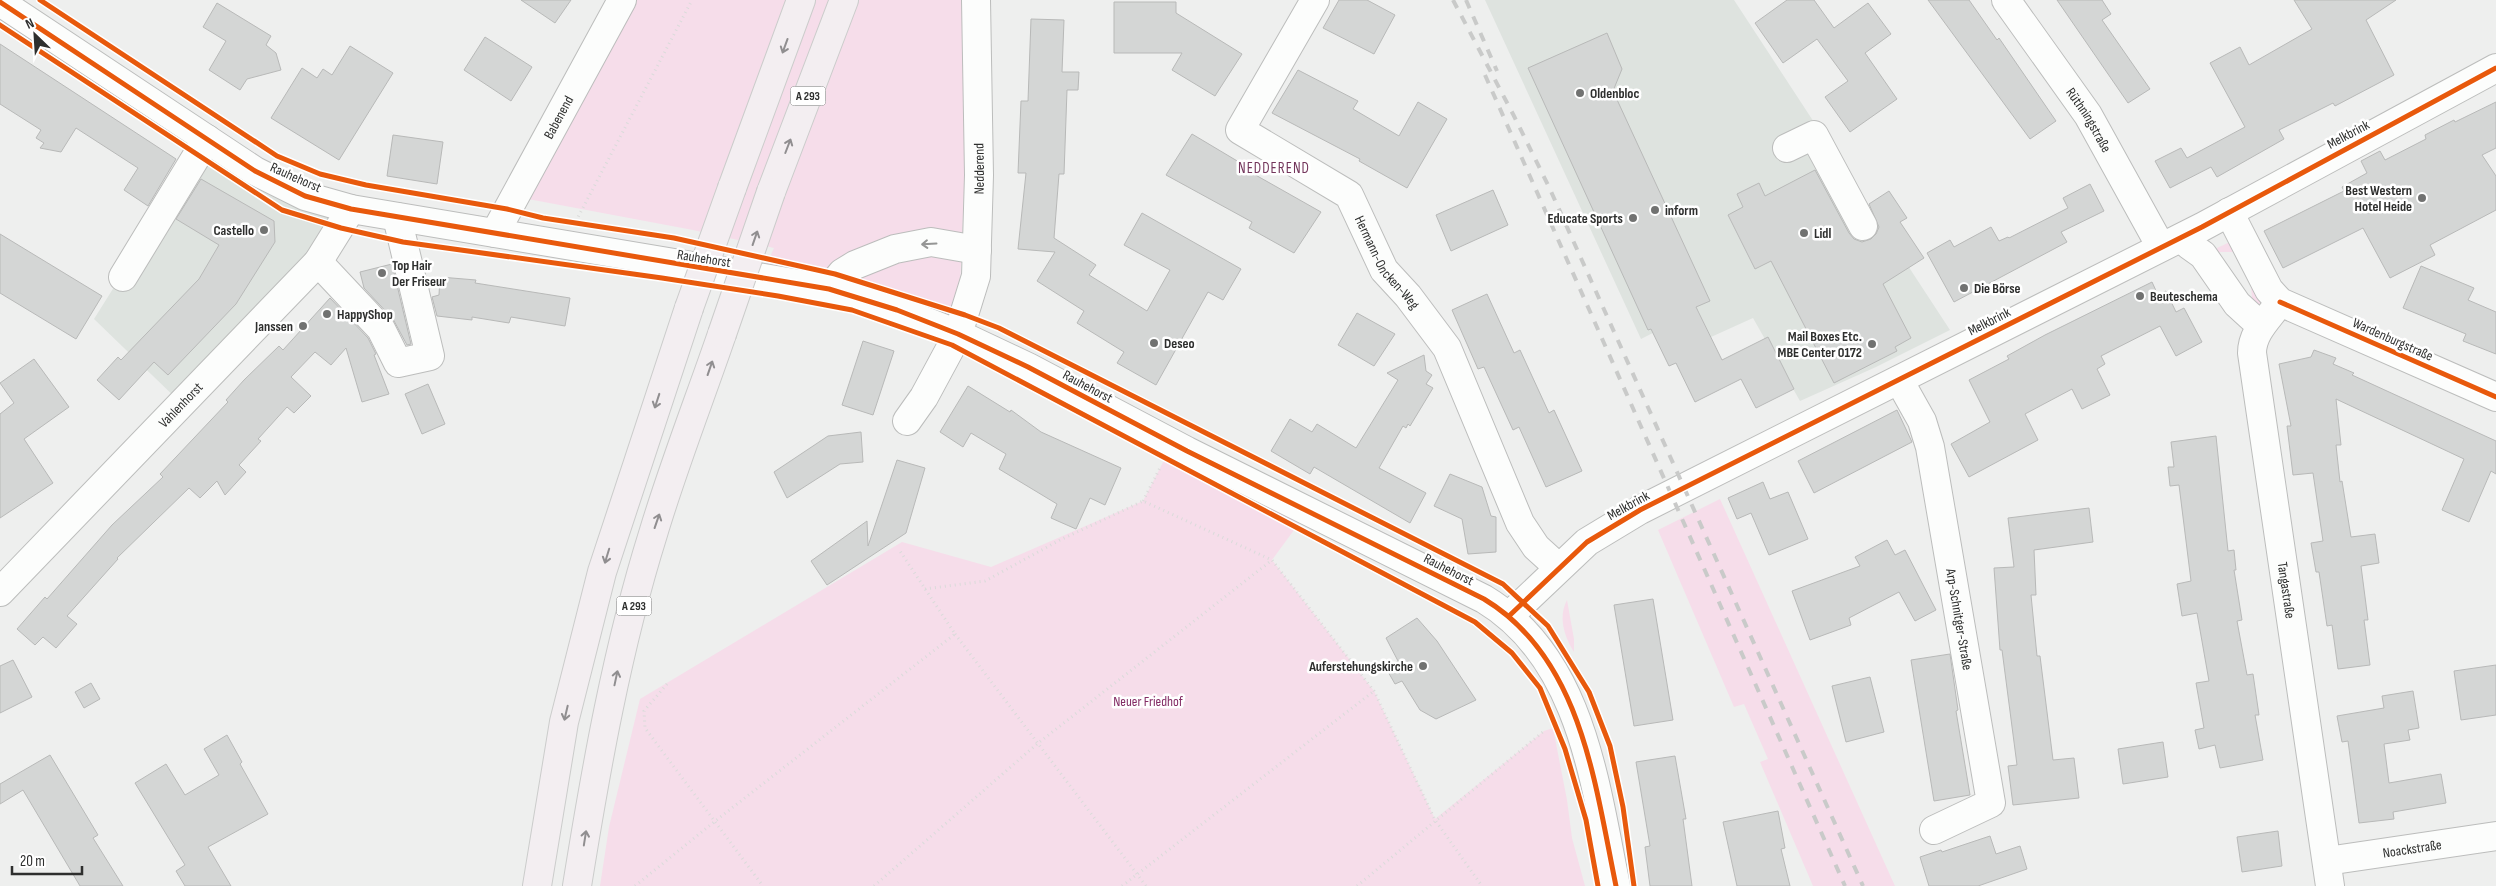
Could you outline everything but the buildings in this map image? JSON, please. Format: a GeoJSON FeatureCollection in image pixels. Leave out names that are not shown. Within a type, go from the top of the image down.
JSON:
{"type":"FeatureCollection","features":[{"type":"Feature","properties":{"kind":"highway","name":"A 293"},"geometry":{"type":"LineString","coordinates":[[537,886],[564,722],[602,572],[631,477],[689,308],[801,0]]}},
{"type":"Feature","properties":{"kind":"highway","name":"A 293"},"geometry":{"type":"LineString","coordinates":[[578,886],[594,783],[620,659],[652,535],[771,192],[844,0]]}},
{"type":"Feature","properties":{"kind":"street","name":"Babenend"},"geometry":{"type":"LineString","coordinates":[[495,233],[622,0]]}},
{"type":"Feature","properties":{"kind":"street","name":"Nedderend"},"geometry":{"type":"LineString","coordinates":[[907,421],[924,397],[958,334],[976,276],[979,174],[976,0]]}},
{"type":"Feature","properties":{"kind":"street","name":"Hermann-Oncken-Weg"},"geometry":{"type":"LineString","coordinates":[[1315,0],[1240,130],[1349,195],[1384,270],[1408,296],[1446,348],[1520,523],[1536,547],[1558,567]]}},
{"type":"Feature","properties":{"kind":"street","name":"Rüthningstraße"},"geometry":{"type":"LineString","coordinates":[[2006,0],[2088,115],[2172,242],[2189,245],[2203,255],[2237,304],[2261,326]]}},
{"type":"Feature","properties":{"kind":"street","name":"Rauhehorst"},"geometry":{"type":"LineString","coordinates":[[0,2],[206,139],[255,170],[305,196],[351,209],[829,289],[896,310],[958,334],[1028,367],[1173,444],[1460,587],[1510,616],[1521,627],[1540,652],[1572,706],[1588,759],[1616,886]]}},
{"type":"Feature","properties":{"kind":"street","name":"Melkbrink"},"geometry":{"type":"LineString","coordinates":[[1510,616],[1558,567],[1587,542],[1640,510],[1823,416],[1899,380],[2172,242],[2496,68]]}},
{"type":"Feature","properties":{"kind":"street"},"geometry":{"type":"LineString","coordinates":[[1787,148],[1814,135],[1863,226]]}},
{"type":"Feature","properties":{"kind":"street"},"geometry":{"type":"LineString","coordinates":[[123,277],[206,139]]}},
{"type":"Feature","properties":{"kind":"street","name":"Vahlenhorst"},"geometry":{"type":"LineString","coordinates":[[0,592],[318,262],[340,231],[351,209]]}},
{"type":"Feature","properties":{"kind":"street","name":"Wardenburgstraße"},"geometry":{"type":"LineString","coordinates":[[2229,212],[2269,290],[2280,302],[2496,397]]}},
{"type":"Feature","properties":{"kind":"street"},"geometry":{"type":"LineString","coordinates":[[318,262],[381,329],[398,363],[430,356],[397,217]]}},
{"type":"Feature","properties":{"kind":"street"},"geometry":{"type":"LineString","coordinates":[[829,289],[842,273],[855,264],[895,249],[931,242],[977,250]]}},
{"type":"Feature","properties":{"kind":"street","name":"Tangastraße"},"geometry":{"type":"LineString","coordinates":[[2280,302],[2254,338],[2252,353],[2329,874]]}},
{"type":"Feature","properties":{"kind":"street","name":"Arp-Schnitger-Straße"},"geometry":{"type":"LineString","coordinates":[[1899,380],[1922,420],[1928,441],[1991,803],[1934,830]]}},
{"type":"Feature","properties":{"kind":"street","name":"Noackstraße"},"geometry":{"type":"LineString","coordinates":[[2329,874],[2496,836]]}},
{"type":"Feature","properties":{"kind":"path"},"geometry":{"type":"LineString","coordinates":[[563,246],[692,0]]}},
{"type":"Feature","properties":{"kind":"path"},"geometry":{"type":"LineString","coordinates":[[925,589],[985,581],[1060,540],[1143,501],[1173,444]]}},
{"type":"Feature","properties":{"kind":"path"},"geometry":{"type":"LineString","coordinates":[[1143,501],[1272,560],[1374,691],[1435,820],[1482,886]]}},
{"type":"Feature","properties":{"kind":"path"},"geometry":{"type":"LineString","coordinates":[[900,551],[955,634],[1146,886]]}},
{"type":"Feature","properties":{"kind":"path"},"geometry":{"type":"LineString","coordinates":[[874,886],[1037,744],[1272,560]]}},
{"type":"Feature","properties":{"kind":"path"},"geometry":{"type":"LineString","coordinates":[[635,886],[955,634]]}},
{"type":"Feature","properties":{"kind":"path"},"geometry":{"type":"LineString","coordinates":[[667,684],[644,711],[645,728],[762,886]]}},
{"type":"Feature","properties":{"kind":"path"},"geometry":{"type":"LineString","coordinates":[[1122,886],[1374,691]]}},
{"type":"Feature","properties":{"kind":"path"},"geometry":{"type":"LineString","coordinates":[[1358,886],[1544,731]]}},
{"type":"Feature","properties":{"kind":"shaded area"},"geometry":{"type":"Polygon","coordinates":[[[1485,0],[1734,0],[1950,330],[1876,367],[1800,401],[1753,318],[1711,337],[1698,310],[1641,339],[1485,0]]]}},
{"type":"Feature","properties":{"kind":"shaded area"},"geometry":{"type":"Polygon","coordinates":[[[207,139],[351,209],[182,404],[94,319],[207,139]]]}},
{"type":"Feature","properties":{"kind":"green space"},"geometry":{"type":"Polygon","coordinates":[[[634,0],[972,0],[958,334],[760,278],[774,248],[693,230],[528,199],[634,0]]]}},
{"type":"Feature","properties":{"kind":"green space"},"geometry":{"type":"Polygon","coordinates":[[[2232,241],[2262,302],[2259,313],[2240,299],[2252,298],[2251,286],[2235,252],[2216,252],[2217,248],[2232,241]]]}},
{"type":"Feature","properties":{"kind":"green space","name":"Neuer Friedhof"},"geometry":{"type":"Polygon","coordinates":[[[1173,443],[1308,511],[1272,560],[1374,691],[1435,819],[1544,731],[1553,728],[1567,800],[1572,838],[1585,886],[600,886],[609,827],[640,699],[902,542],[991,567],[1143,501],[1173,443]]]}},
{"type":"Feature","properties":{"kind":"green space"},"geometry":{"type":"Polygon","coordinates":[[[1720,499],[1895,886],[1813,886],[1760,762],[1768,759],[1744,704],[1734,707],[1658,530],[1720,499]]]}},
{"type":"Feature","properties":{"kind":"green space"},"geometry":{"type":"Polygon","coordinates":[[[1567,600],[1574,639],[1574,652],[1567,640],[1563,626],[1564,606],[1567,600]]]}},
{"type":"Feature","properties":{"kind":"railway"},"geometry":{"type":"LineString","coordinates":[[1453,0],[1549,187],[1863,886]]}},
{"type":"Feature","properties":{"kind":"railway"},"geometry":{"type":"LineString","coordinates":[[1466,0],[1497,71]]}},
{"type":"Feature","properties":{"kind":"railway"},"geometry":{"type":"LineString","coordinates":[[1485,75],[1845,886]]}},
{"type":"Feature","properties":{"kind":"cycle path"},"geometry":{"type":"LineString","coordinates":[[40,0],[277,156],[320,174],[366,185],[507,209],[543,218],[674,238],[835,274],[965,315],[999,328],[1503,584],[1548,626],[1589,692],[1610,746],[1623,807],[1634,886]]}},
{"type":"Feature","properties":{"kind":"cycle path"},"geometry":{"type":"LineString","coordinates":[[0,2],[255,171],[305,196],[351,209],[829,289],[897,310],[958,334],[1028,367],[1187,451],[1484,599],[1517,624],[1543,655],[1563,689],[1579,727],[1591,766],[1616,886]]}},
{"type":"Feature","properties":{"kind":"cycle path"},"geometry":{"type":"LineString","coordinates":[[0,25],[282,210],[341,228],[403,242],[662,278],[778,296],[852,310],[952,345],[1475,622],[1512,653],[1540,688],[1565,749],[1586,820],[1598,886]]}},
{"type":"Feature","properties":{"kind":"cycle path"},"geometry":{"type":"LineString","coordinates":[[1509,616],[1587,542],[1640,510],[2202,227],[2496,68]]}},
{"type":"Feature","properties":{"kind":"cycle path"},"geometry":{"type":"LineString","coordinates":[[2280,302],[2496,397]]}},
{"type":"Feature","properties":{"kind":"place","name":"Oldenbloc"},"geometry":{"type":"Point","coordinates":[1580,93]}},
{"type":"Feature","properties":{"kind":"place","name":"Best Western Hotel Heide"},"geometry":{"type":"Point","coordinates":[2422,198]}},
{"type":"Feature","properties":{"kind":"place","name":"inform"},"geometry":{"type":"Point","coordinates":[1655,210]}},
{"type":"Feature","properties":{"kind":"place","name":"Educate Sports"},"geometry":{"type":"Point","coordinates":[1633,218]}},
{"type":"Feature","properties":{"kind":"place","name":"Castello"},"geometry":{"type":"Point","coordinates":[264,230]}},
{"type":"Feature","properties":{"kind":"place","name":"Lidl"},"geometry":{"type":"Point","coordinates":[1804,233]}},
{"type":"Feature","properties":{"kind":"place","name":"Top Hair Der Friseur"},"geometry":{"type":"Point","coordinates":[382,273]}},
{"type":"Feature","properties":{"kind":"place","name":"Die Börse"},"geometry":{"type":"Point","coordinates":[1964,288]}},
{"type":"Feature","properties":{"kind":"place","name":"Beuteschema"},"geometry":{"type":"Point","coordinates":[2140,296]}},
{"type":"Feature","properties":{"kind":"place","name":"HappyShop"},"geometry":{"type":"Point","coordinates":[327,314]}},
{"type":"Feature","properties":{"kind":"place","name":"Janssen"},"geometry":{"type":"Point","coordinates":[303,326]}},
{"type":"Feature","properties":{"kind":"place","name":"Deseo"},"geometry":{"type":"Point","coordinates":[1154,343]}},
{"type":"Feature","properties":{"kind":"place","name":"Mail Boxes Etc. MBE Center 0172"},"geometry":{"type":"Point","coordinates":[1872,344]}},
{"type":"Feature","properties":{"kind":"place","name":"Auferstehungskirche"},"geometry":{"type":"Point","coordinates":[1423,666]}},
{"type":"Feature","properties":{"kind":"district","name":"NEDDEREND"},"geometry":{"type":"Point","coordinates":[1274,168]}}]}
